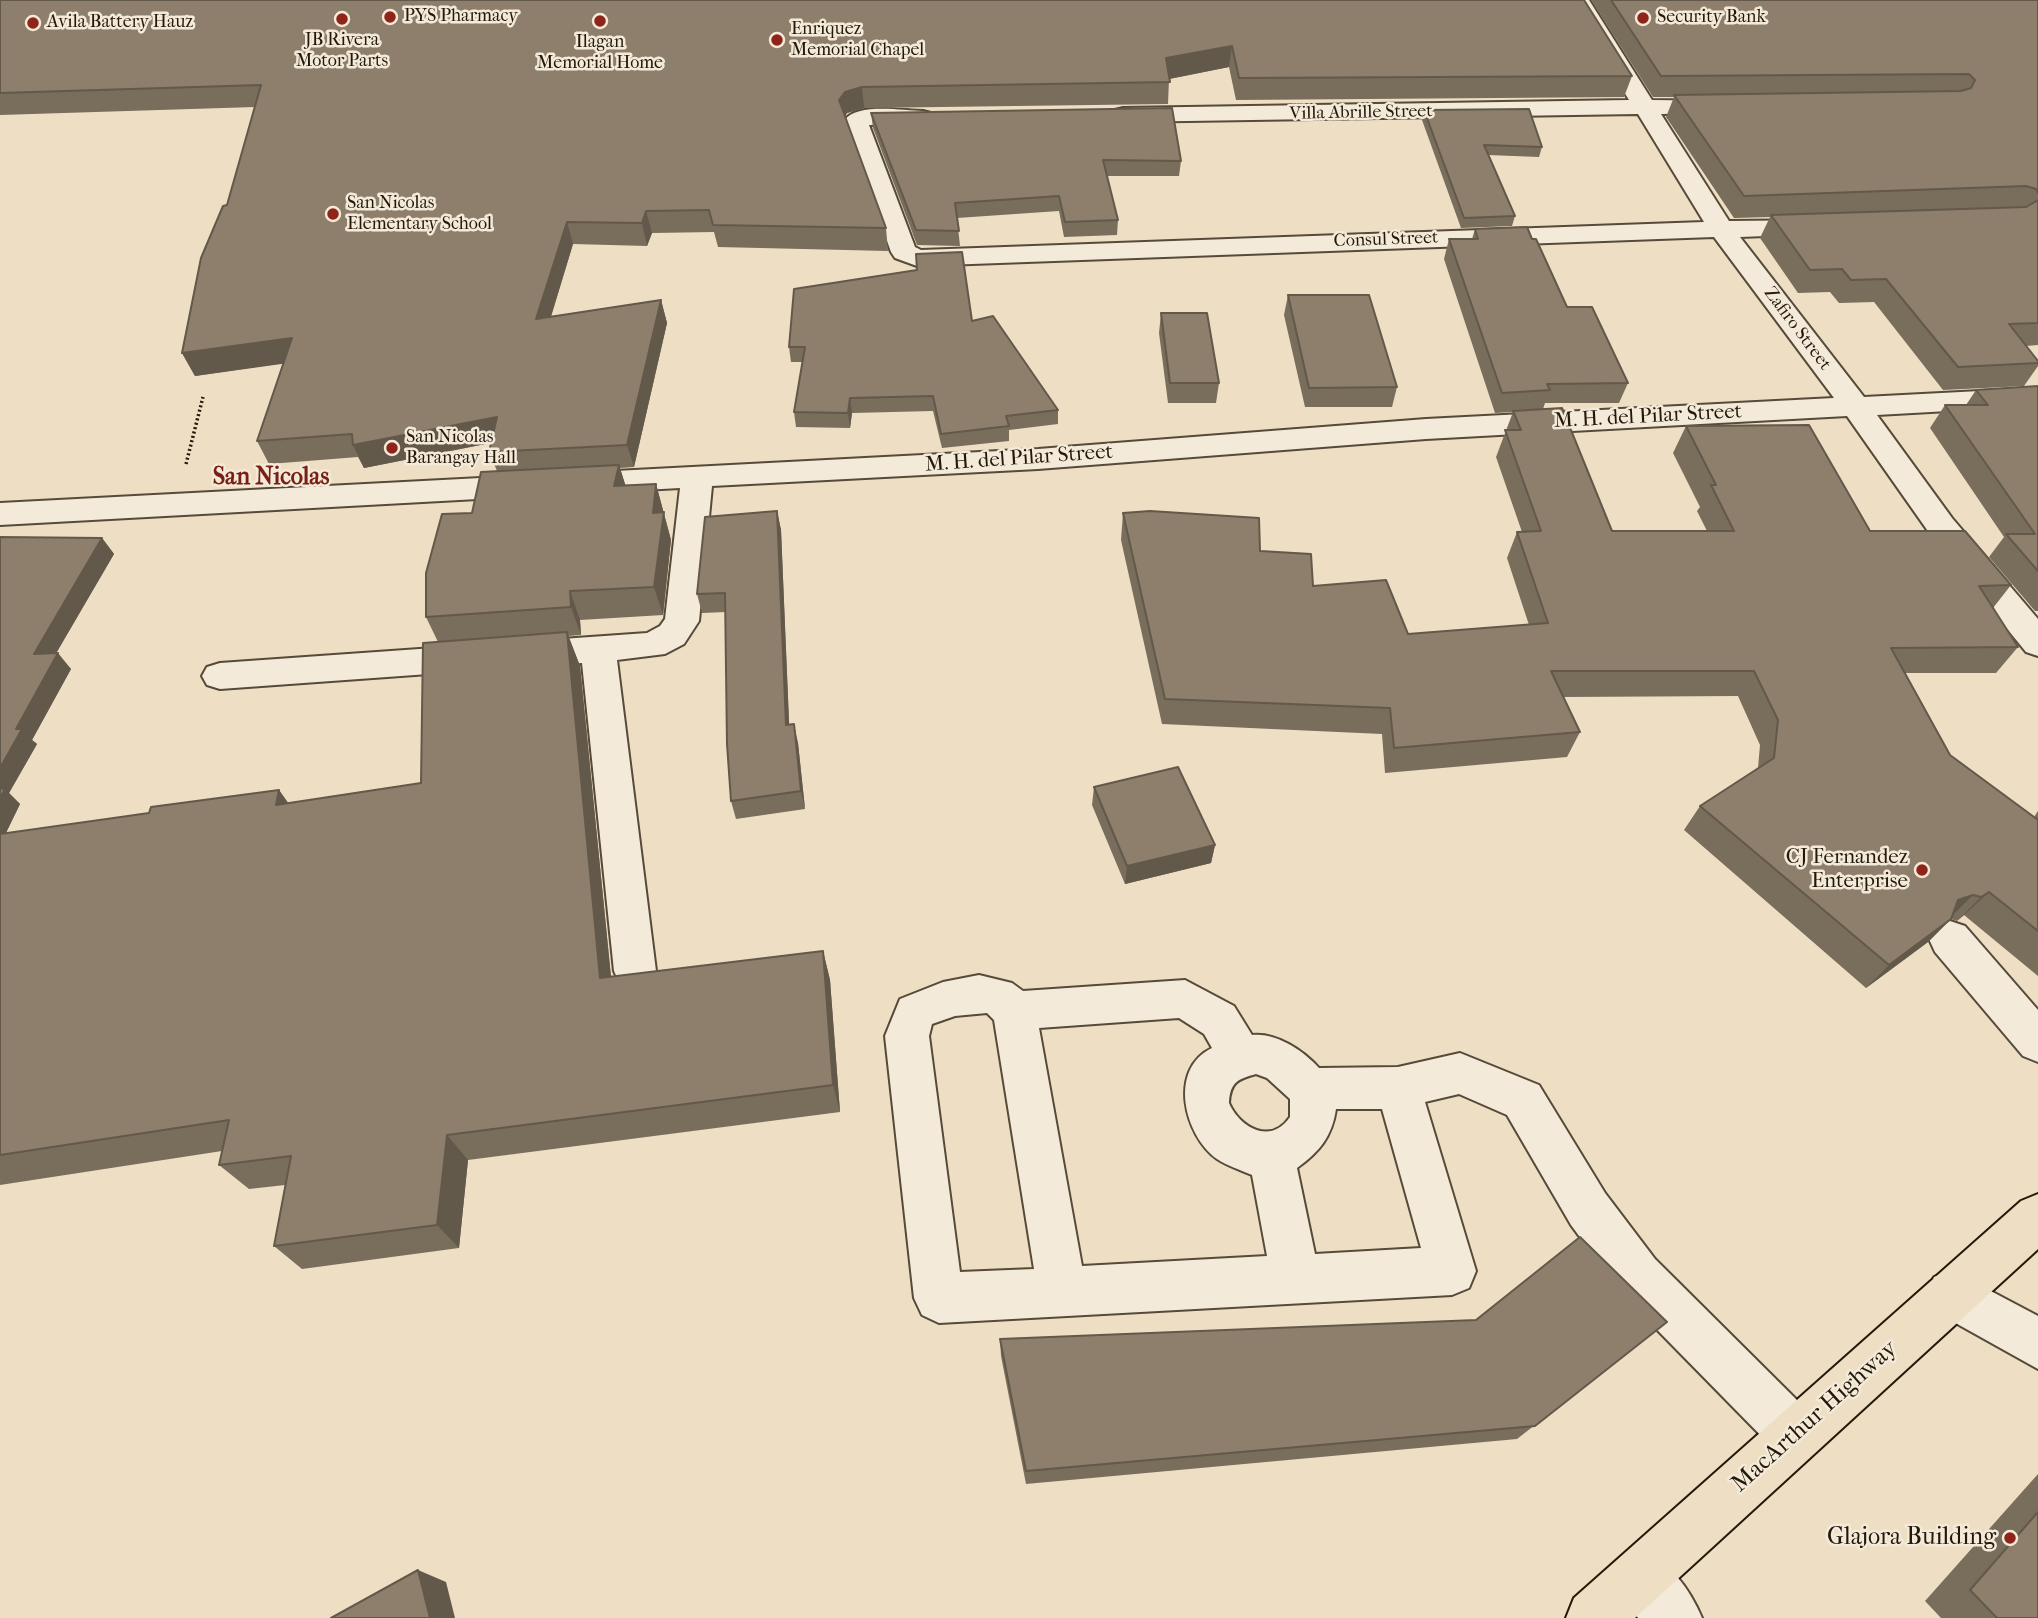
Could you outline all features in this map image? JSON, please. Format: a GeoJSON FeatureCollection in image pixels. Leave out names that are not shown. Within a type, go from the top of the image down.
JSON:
{"type":"FeatureCollection","features":[{"type":"Feature","properties":{"kind":"highway","name":"MacArthur Highway"},"geometry":{"type":"LineString","coordinates":[[1594,1618],[2038,1217]]}},
{"type":"Feature","properties":{"kind":"street","name":"Zafiro Street"},"geometry":{"type":"LineString","coordinates":[[1578,0],[1721,229],[1856,407],[1941,526],[2038,643]]}},
{"type":"Feature","properties":{"kind":"street","name":"Villa Abrille Street"},"geometry":{"type":"LineString","coordinates":[[1098,116],[1742,106]]}},
{"type":"Feature","properties":{"kind":"street","name":"Consul Street"},"geometry":{"type":"LineString","coordinates":[[947,117],[857,120],[904,252],[917,258],[1846,225]]}},
{"type":"Feature","properties":{"kind":"street","name":"M. H. del Pilar Street"},"geometry":{"type":"LineString","coordinates":[[0,514],[1038,459],[1426,429],[2037,397]]}},
{"type":"Feature","properties":{"kind":"street"},"geometry":{"type":"LineString","coordinates":[[220,676],[653,645],[672,635],[682,621],[697,477]]}},
{"type":"Feature","properties":{"kind":"street"},"geometry":{"type":"LineString","coordinates":[[598,650],[635,971]]}},
{"type":"Feature","properties":{"kind":"street"},"geometry":{"type":"LineString","coordinates":[[1950,939],[2038,1042]]}},
{"type":"Feature","properties":{"kind":"street"},"geometry":{"type":"LineString","coordinates":[[1062,1292],[1014,1011],[997,996],[981,994],[932,1002],[915,1012],[907,1036],[939,1298],[1062,1292],[1452,1270],[1398,1088]]}},
{"type":"Feature","properties":{"kind":"street"},"geometry":{"type":"LineString","coordinates":[[1014,1011],[1185,999],[1219,1020],[1240,1055]]}},
{"type":"Feature","properties":{"kind":"street"},"geometry":{"type":"LineString","coordinates":[[1240,1055],[1273,1056],[1300,1076],[1309,1089],[1313,1107],[1307,1131],[1288,1149],[1270,1153],[1251,1152],[1233,1145],[1218,1132],[1209,1116],[1207,1085],[1220,1067],[1240,1055]]}},
{"type":"Feature","properties":{"kind":"street"},"geometry":{"type":"LineString","coordinates":[[1309,1089],[1398,1088],[1461,1073],[1523,1100],[1588,1209],[1638,1276],[1795,1434]]}},
{"type":"Feature","properties":{"kind":"street"},"geometry":{"type":"LineString","coordinates":[[1270,1153],[1296,1279]]}},
{"type":"Feature","properties":{"kind":"street"},"geometry":{"type":"LineString","coordinates":[[1951,1294],[2038,1344]]}},
{"type":"Feature","properties":{"kind":"street"},"geometry":{"type":"LineString","coordinates":[[1640,1576],[1674,1618]]}},
{"type":"Feature","properties":{"kind":"path"},"geometry":{"type":"LineString","coordinates":[[177,504],[203,397]]}},
{"type":"Feature","properties":{"kind":"building"},"geometry":{"type":"Polygon","coordinates":[[[0,0],[1584,0],[1632,76],[1239,78],[1232,46],[1166,58],[1170,82],[862,87],[845,92],[839,100],[886,228],[713,225],[709,210],[646,211],[642,223],[567,222],[536,319],[661,300],[627,445],[489,452],[497,417],[353,445],[352,434],[257,441],[292,338],[182,353],[201,258],[223,206],[227,205],[261,85],[0,93],[0,0]]]}},
{"type":"Feature","properties":{"kind":"building"},"geometry":{"type":"Polygon","coordinates":[[[1611,0],[2038,0],[2038,193],[2036,189],[2026,186],[1744,196],[1674,95],[1961,91],[1971,88],[1975,80],[1969,74],[1661,76],[1611,0]]]}},
{"type":"Feature","properties":{"kind":"building"},"geometry":{"type":"Polygon","coordinates":[[[1172,108],[1181,161],[1103,160],[1118,220],[1065,222],[1059,196],[955,203],[959,231],[916,230],[871,113],[1172,108]]]}},
{"type":"Feature","properties":{"kind":"building"},"geometry":{"type":"Polygon","coordinates":[[[1529,109],[1542,147],[1484,145],[1515,216],[1464,218],[1424,110],[1529,109]]]}},
{"type":"Feature","properties":{"kind":"building"},"geometry":{"type":"Polygon","coordinates":[[[2038,200],[2038,323],[2009,324],[2038,363],[1958,367],[1886,279],[1851,280],[1842,269],[1810,270],[1771,215],[2026,207],[2038,200]]]}},
{"type":"Feature","properties":{"kind":"building"},"geometry":{"type":"Polygon","coordinates":[[[1527,227],[1532,239],[1536,239],[1567,307],[1592,307],[1628,383],[1547,384],[1550,390],[1502,393],[1449,239],[1478,239],[1475,229],[1527,227]]]}},
{"type":"Feature","properties":{"kind":"building"},"geometry":{"type":"Polygon","coordinates":[[[962,252],[972,321],[993,316],[1058,410],[1006,416],[1009,426],[941,434],[933,396],[850,398],[848,413],[794,412],[805,347],[789,347],[794,289],[917,270],[916,254],[962,252]]]}},
{"type":"Feature","properties":{"kind":"building"},"geometry":{"type":"Polygon","coordinates":[[[1288,295],[1369,295],[1397,387],[1309,388],[1288,295]]]}},
{"type":"Feature","properties":{"kind":"building"},"geometry":{"type":"Polygon","coordinates":[[[1161,313],[1207,313],[1219,383],[1170,383],[1161,313]]]}},
{"type":"Feature","properties":{"kind":"building"},"geometry":{"type":"Polygon","coordinates":[[[2038,386],[2038,571],[2006,534],[2035,534],[1945,405],[1988,405],[1976,390],[2038,386]]]}},
{"type":"Feature","properties":{"kind":"building"},"geometry":{"type":"Polygon","coordinates":[[[1562,408],[1612,531],[1734,531],[1711,485],[1716,485],[1686,426],[1809,425],[1870,531],[1965,531],[2011,585],[1979,586],[2018,647],[1891,648],[1950,755],[2038,820],[2038,931],[1989,892],[1981,897],[1973,895],[1958,900],[1951,919],[1889,965],[1700,806],[1774,758],[1778,720],[1754,671],[1551,671],[1580,732],[1394,748],[1390,708],[1165,699],[1123,513],[1150,511],[1259,518],[1260,551],[1311,554],[1313,586],[1386,580],[1408,634],[1548,623],[1517,532],[1541,531],[1505,430],[1521,430],[1513,411],[1562,408]]]}},
{"type":"Feature","properties":{"kind":"building"},"geometry":{"type":"Polygon","coordinates":[[[619,465],[614,486],[656,484],[653,513],[664,512],[654,587],[570,591],[571,607],[426,617],[426,573],[442,514],[472,513],[481,472],[619,465]]]}},
{"type":"Feature","properties":{"kind":"building"},"geometry":{"type":"Polygon","coordinates":[[[777,511],[786,725],[794,724],[801,791],[731,801],[727,744],[725,593],[697,594],[705,517],[777,511]]]}},
{"type":"Feature","properties":{"kind":"building"},"geometry":{"type":"Polygon","coordinates":[[[0,537],[102,538],[34,654],[58,653],[16,729],[22,729],[0,768],[0,537]]]}},
{"type":"Feature","properties":{"kind":"building"},"geometry":{"type":"Polygon","coordinates":[[[567,632],[600,978],[823,951],[833,1085],[447,1135],[437,1225],[274,1246],[291,1156],[219,1165],[229,1120],[0,1155],[0,834],[149,813],[151,807],[279,790],[276,805],[421,783],[423,643],[567,632]]]}},
{"type":"Feature","properties":{"kind":"building"},"geometry":{"type":"Polygon","coordinates":[[[1178,767],[1215,845],[1127,866],[1094,787],[1178,767]]]}},
{"type":"Feature","properties":{"kind":"building"},"geometry":{"type":"Polygon","coordinates":[[[1580,1237],[1667,1322],[1535,1426],[1026,1471],[1000,1339],[1476,1320],[1580,1237]]]}},
{"type":"Feature","properties":{"kind":"building"},"geometry":{"type":"Polygon","coordinates":[[[2038,1512],[2038,1618],[1997,1618],[1970,1590],[2038,1512]]]}},
{"type":"Feature","properties":{"kind":"building"},"geometry":{"type":"Polygon","coordinates":[[[418,1570],[430,1618],[331,1618],[418,1570]]]}},
{"type":"Feature","properties":{"kind":"place","name":"PYS Pharmacy"},"geometry":{"type":"Point","coordinates":[390,17]}},
{"type":"Feature","properties":{"kind":"place","name":"Security Bank"},"geometry":{"type":"Point","coordinates":[1643,18]}},
{"type":"Feature","properties":{"kind":"place","name":"JB Rivera Motor Parts"},"geometry":{"type":"Point","coordinates":[342,19]}},
{"type":"Feature","properties":{"kind":"place","name":"Ilagan Memorial Home"},"geometry":{"type":"Point","coordinates":[600,21]}},
{"type":"Feature","properties":{"kind":"place","name":"Avila Battery Hauz"},"geometry":{"type":"Point","coordinates":[33,23]}},
{"type":"Feature","properties":{"kind":"place","name":"Enriquez Memorial Chapel"},"geometry":{"type":"Point","coordinates":[777,40]}},
{"type":"Feature","properties":{"kind":"place","name":"San Nicolas Elementary School"},"geometry":{"type":"Point","coordinates":[333,214]}},
{"type":"Feature","properties":{"kind":"place","name":"San Nicolas Barangay Hall"},"geometry":{"type":"Point","coordinates":[392,448]}},
{"type":"Feature","properties":{"kind":"place","name":"CJ Fernandez Enterprise"},"geometry":{"type":"Point","coordinates":[1922,870]}},
{"type":"Feature","properties":{"kind":"place","name":"Glajora Building"},"geometry":{"type":"Point","coordinates":[2010,1538]}},
{"type":"Feature","properties":{"kind":"district","name":"San Nicolas"},"geometry":{"type":"Point","coordinates":[271,478]}}]}
